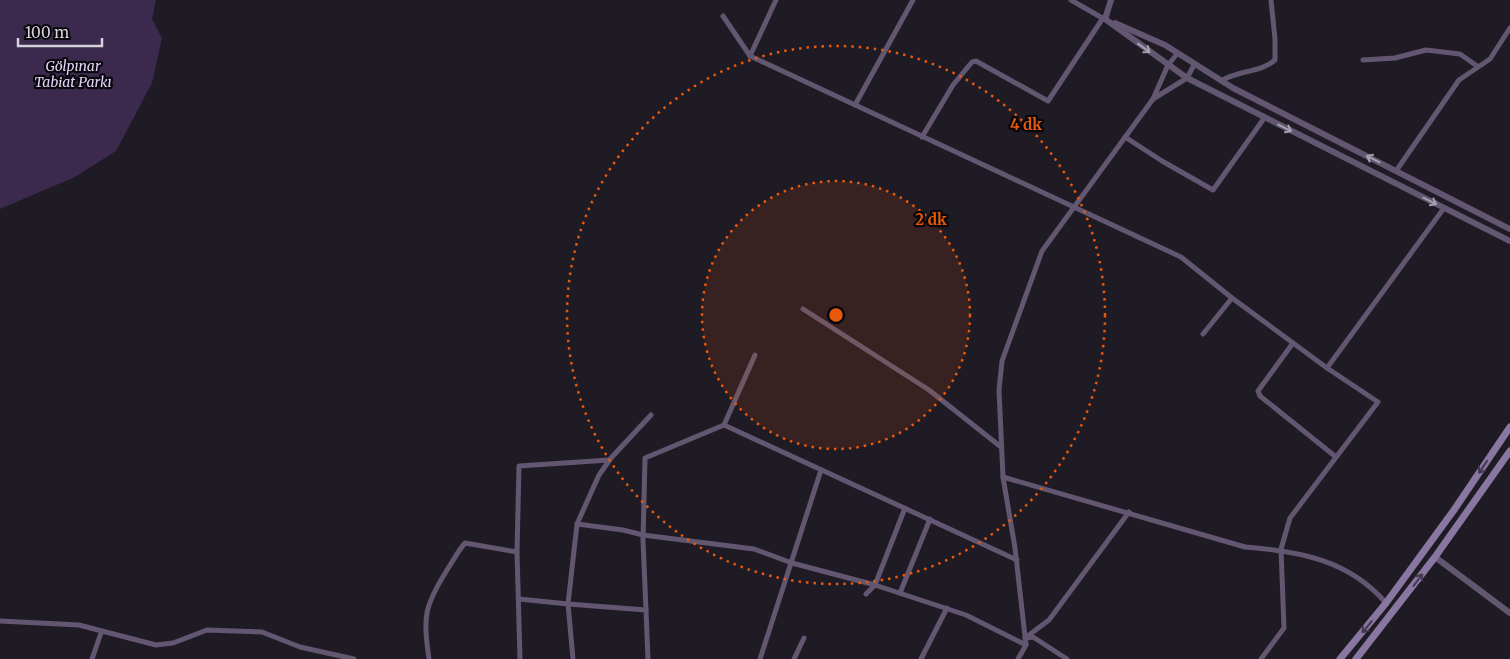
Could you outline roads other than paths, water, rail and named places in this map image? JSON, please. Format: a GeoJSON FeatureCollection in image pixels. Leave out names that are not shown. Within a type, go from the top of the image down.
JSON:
{"type":"FeatureCollection","features":[{"type":"Feature","properties":{"kind":"main road"},"geometry":{"type":"LineString","coordinates":[[1340,659],[1386,603],[1454,510],[1510,427]]}},
{"type":"Feature","properties":{"kind":"main road"},"geometry":{"type":"LineString","coordinates":[[1356,659],[1435,557],[1510,450]]}},
{"type":"Feature","properties":{"kind":"street"},"geometry":{"type":"LineString","coordinates":[[750,56],[776,0]]}},
{"type":"Feature","properties":{"kind":"street"},"geometry":{"type":"LineString","coordinates":[[854,105],[913,0]]}},
{"type":"Feature","properties":{"kind":"street"},"geometry":{"type":"LineString","coordinates":[[1071,0],[1104,18],[1164,46],[1221,81],[1510,229]]}},
{"type":"Feature","properties":{"kind":"street"},"geometry":{"type":"LineString","coordinates":[[922,137],[953,85],[972,62],[976,61],[1048,101],[1104,18],[1111,0]]}},
{"type":"Feature","properties":{"kind":"street"},"geometry":{"type":"LineString","coordinates":[[1221,81],[1231,74],[1268,66],[1275,60],[1271,0]]}},
{"type":"Feature","properties":{"kind":"street"},"geometry":{"type":"LineString","coordinates":[[723,16],[750,56],[1074,207],[1157,243],[1181,257],[1293,343],[1378,402],[1290,518],[1281,550],[1284,628],[1261,659]]}},
{"type":"Feature","properties":{"kind":"street"},"geometry":{"type":"LineString","coordinates":[[1104,18],[1187,78],[1510,241]]}},
{"type":"Feature","properties":{"kind":"street"},"geometry":{"type":"LineString","coordinates":[[1396,171],[1459,80],[1490,59],[1510,28]]}},
{"type":"Feature","properties":{"kind":"street"},"geometry":{"type":"LineString","coordinates":[[1363,60],[1395,58],[1426,50],[1460,54],[1478,66]]}},
{"type":"Feature","properties":{"kind":"street"},"geometry":{"type":"LineString","coordinates":[[1026,642],[1003,477],[999,390],[1002,361],[1042,251],[1152,100],[1168,65],[1177,54]]}},
{"type":"Feature","properties":{"kind":"street"},"geometry":{"type":"LineString","coordinates":[[1152,100],[1187,78],[1194,65]]}},
{"type":"Feature","properties":{"kind":"street"},"geometry":{"type":"LineString","coordinates":[[1125,137],[1213,190],[1265,117]]}},
{"type":"Feature","properties":{"kind":"street"},"geometry":{"type":"LineString","coordinates":[[1327,368],[1444,208]]}},
{"type":"Feature","properties":{"kind":"street"},"geometry":{"type":"LineString","coordinates":[[1203,334],[1232,298]]}},
{"type":"Feature","properties":{"kind":"street"},"geometry":{"type":"LineString","coordinates":[[802,309],[929,390],[1001,447]]}},
{"type":"Feature","properties":{"kind":"street"},"geometry":{"type":"LineString","coordinates":[[1293,343],[1258,391],[1260,396],[1336,458]]}},
{"type":"Feature","properties":{"kind":"street"},"geometry":{"type":"LineString","coordinates":[[648,659],[643,535],[646,458],[724,425],[756,355]]}},
{"type":"Feature","properties":{"kind":"street"},"geometry":{"type":"LineString","coordinates":[[572,659],[568,604],[576,524],[599,475],[610,460],[651,415]]}},
{"type":"Feature","properties":{"kind":"street"},"geometry":{"type":"LineString","coordinates":[[724,425],[1016,560]]}},
{"type":"Feature","properties":{"kind":"street"},"geometry":{"type":"LineString","coordinates":[[520,659],[520,599],[517,552],[519,466],[610,460]]}},
{"type":"Feature","properties":{"kind":"street"},"geometry":{"type":"LineString","coordinates":[[760,659],[792,563],[800,529],[821,470]]}},
{"type":"Feature","properties":{"kind":"street"},"geometry":{"type":"LineString","coordinates":[[1003,477],[1245,547],[1281,550],[1332,562],[1374,589],[1386,603]]}},
{"type":"Feature","properties":{"kind":"street"},"geometry":{"type":"LineString","coordinates":[[866,594],[875,586],[905,508]]}},
{"type":"Feature","properties":{"kind":"street"},"geometry":{"type":"LineString","coordinates":[[1018,659],[1026,642],[1049,620],[1129,512]]}},
{"type":"Feature","properties":{"kind":"street"},"geometry":{"type":"LineString","coordinates":[[900,593],[930,519]]}},
{"type":"Feature","properties":{"kind":"street"},"geometry":{"type":"LineString","coordinates":[[576,524],[623,530],[643,535],[754,549],[792,563],[947,608],[1026,642]]}},
{"type":"Feature","properties":{"kind":"street"},"geometry":{"type":"LineString","coordinates":[[429,659],[425,629],[426,611],[431,596],[464,544],[517,552]]}},
{"type":"Feature","properties":{"kind":"street"},"geometry":{"type":"LineString","coordinates":[[1435,557],[1510,613]]}},
{"type":"Feature","properties":{"kind":"street"},"geometry":{"type":"LineString","coordinates":[[520,599],[646,610]]}},
{"type":"Feature","properties":{"kind":"street"},"geometry":{"type":"LineString","coordinates":[[921,659],[947,608]]}},
{"type":"Feature","properties":{"kind":"street"},"geometry":{"type":"LineString","coordinates":[[0,621],[79,626],[102,633],[156,644],[173,643],[207,630],[262,632],[300,647],[354,659]]}},
{"type":"Feature","properties":{"kind":"street"},"geometry":{"type":"LineString","coordinates":[[92,659],[102,633]]}},
{"type":"Feature","properties":{"kind":"street"},"geometry":{"type":"LineString","coordinates":[[1026,642],[1033,637],[1067,659]]}},
{"type":"Feature","properties":{"kind":"street"},"geometry":{"type":"LineString","coordinates":[[794,659],[804,638]]}},
{"type":"Feature","properties":{"kind":"park label","name":"Gölpınar Tabiat Parkı"},"geometry":{"type":"Point","coordinates":[73,74]}}]}
